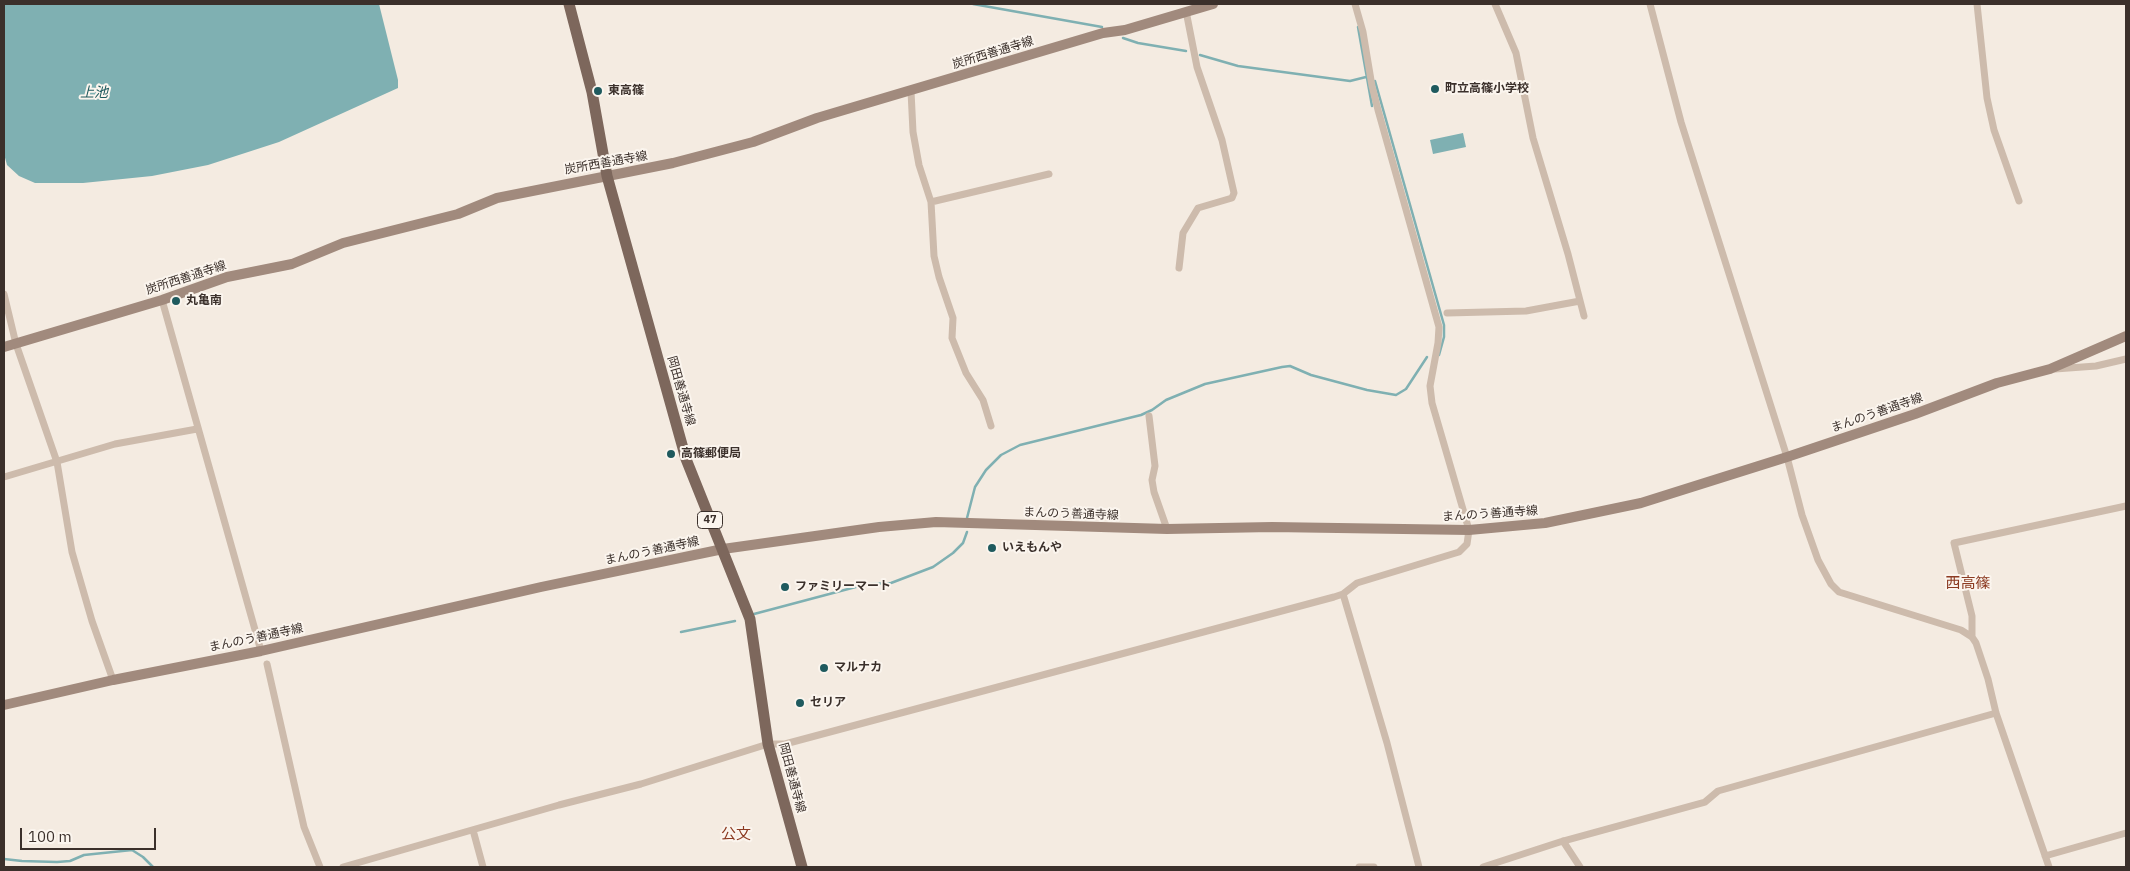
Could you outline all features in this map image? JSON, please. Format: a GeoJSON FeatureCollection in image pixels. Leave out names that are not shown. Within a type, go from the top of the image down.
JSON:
{"type":"FeatureCollection","features":[{"type":"Feature","properties":{"kind":"main road","name":"岡田善通寺線"},"geometry":{"type":"LineString","coordinates":[[569,4],[592,92],[607,176],[686,458],[750,619],[768,744],[802,867]]}},
{"type":"Feature","properties":{"kind":"main road","name":"炭所西善通寺線"},"geometry":{"type":"LineString","coordinates":[[4,346],[162,300],[227,276],[292,264],[343,243],[458,214],[497,198],[673,163],[753,142],[818,118],[1103,33],[1125,30],[1213,4]]}},
{"type":"Feature","properties":{"kind":"main road","name":"まんのう善通寺線"},"geometry":{"type":"LineString","coordinates":[[4,705],[113,680],[261,651],[532,589],[723,549],[830,533],[936,522],[1167,529],[1272,527],[1469,530],[1545,523],[1641,503],[1786,457],[1915,414],[1997,383],[2050,370],[2126,336]]}},
{"type":"Feature","properties":{"kind":"street"},"geometry":{"type":"LineString","coordinates":[[344,867],[641,784],[768,744],[785,744],[1026,681],[1343,594],[1357,583],[1459,552],[1467,544],[1469,530],[1432,404],[1430,386],[1439,327],[1374,94],[1363,32],[1355,4]]}},
{"type":"Feature","properties":{"kind":"street"},"geometry":{"type":"LineString","coordinates":[[1495,4],[1516,53],[1533,138],[1568,254],[1584,316]]}},
{"type":"Feature","properties":{"kind":"street"},"geometry":{"type":"LineString","coordinates":[[1650,4],[1684,132],[1786,457],[1802,514],[1818,560],[1831,584],[1839,592],[1961,630],[1972,636]]}},
{"type":"Feature","properties":{"kind":"street"},"geometry":{"type":"LineString","coordinates":[[1977,4],[1987,98],[1994,130],[2019,201]]}},
{"type":"Feature","properties":{"kind":"street"},"geometry":{"type":"LineString","coordinates":[[1179,268],[1183,233],[1198,208],[1232,198],[1234,193],[1222,140],[1197,66],[1186,11]]}},
{"type":"Feature","properties":{"kind":"street"},"geometry":{"type":"LineString","coordinates":[[911,91],[913,132],[919,165],[930,202],[934,256],[953,318],[952,338],[966,373],[983,400],[991,426]]}},
{"type":"Feature","properties":{"kind":"street"},"geometry":{"type":"LineString","coordinates":[[930,202],[1050,174]]}},
{"type":"Feature","properties":{"kind":"street"},"geometry":{"type":"LineString","coordinates":[[4,294],[16,344],[57,462],[72,552],[92,621],[113,680]]}},
{"type":"Feature","properties":{"kind":"street"},"geometry":{"type":"LineString","coordinates":[[162,300],[261,651]]}},
{"type":"Feature","properties":{"kind":"street"},"geometry":{"type":"LineString","coordinates":[[1447,313],[1526,311],[1580,301]]}},
{"type":"Feature","properties":{"kind":"street"},"geometry":{"type":"LineString","coordinates":[[2050,370],[2096,366],[2126,358]]}},
{"type":"Feature","properties":{"kind":"street"},"geometry":{"type":"LineString","coordinates":[[1149,416],[1155,466],[1152,480],[1154,492],[1167,529]]}},
{"type":"Feature","properties":{"kind":"street"},"geometry":{"type":"LineString","coordinates":[[4,477],[115,444],[197,429]]}},
{"type":"Feature","properties":{"kind":"street"},"geometry":{"type":"LineString","coordinates":[[2048,867],[1996,712],[1988,679],[1972,636],[1972,616],[1954,543],[2126,506]]}},
{"type":"Feature","properties":{"kind":"street"},"geometry":{"type":"LineString","coordinates":[[1343,594],[1387,743],[1419,867]]}},
{"type":"Feature","properties":{"kind":"street"},"geometry":{"type":"LineString","coordinates":[[267,664],[304,827],[320,867]]}},
{"type":"Feature","properties":{"kind":"street"},"geometry":{"type":"LineString","coordinates":[[1483,867],[1563,841],[1705,802],[1718,791],[1996,712]]}},
{"type":"Feature","properties":{"kind":"street"},"geometry":{"type":"LineString","coordinates":[[473,830],[483,867]]}},
{"type":"Feature","properties":{"kind":"street"},"geometry":{"type":"LineString","coordinates":[[2045,856],[2126,832]]}},
{"type":"Feature","properties":{"kind":"street"},"geometry":{"type":"LineString","coordinates":[[1563,841],[1580,867]]}},
{"type":"Feature","properties":{"kind":"street"},"geometry":{"type":"LineString","coordinates":[[1359,867],[1374,867]]}},
{"type":"Feature","properties":{"kind":"water","name":"上池"},"geometry":{"type":"Polygon","coordinates":[[[4,4],[379,4],[398,80],[398,88],[279,142],[208,165],[152,176],[83,183],[35,183],[19,176],[7,165],[4,154],[4,4]]]}},
{"type":"Feature","properties":{"kind":"water"},"geometry":{"type":"Polygon","coordinates":[[[1463,133],[1466,147],[1433,154],[1430,140],[1463,133]]]}},
{"type":"Feature","properties":{"kind":"waterway"},"geometry":{"type":"LineString","coordinates":[[973,4],[1102,27]]}},
{"type":"Feature","properties":{"kind":"waterway"},"geometry":{"type":"LineString","coordinates":[[1358,27],[1372,106]]}},
{"type":"Feature","properties":{"kind":"waterway"},"geometry":{"type":"LineString","coordinates":[[1123,38],[1138,43],[1186,51]]}},
{"type":"Feature","properties":{"kind":"waterway"},"geometry":{"type":"LineString","coordinates":[[1200,55],[1238,66],[1350,81],[1366,77]]}},
{"type":"Feature","properties":{"kind":"waterway"},"geometry":{"type":"LineString","coordinates":[[1375,81],[1444,325],[1444,337],[1439,355]]}},
{"type":"Feature","properties":{"kind":"waterway"},"geometry":{"type":"LineString","coordinates":[[967,518],[975,487],[986,470],[1001,455],[1020,445],[1141,415],[1166,400],[1205,384],[1282,367],[1290,366],[1311,375],[1367,390],[1396,395],[1406,389],[1427,357]]}},
{"type":"Feature","properties":{"kind":"waterway"},"geometry":{"type":"LineString","coordinates":[[754,614],[867,584],[891,583],[933,567],[953,553],[963,543],[967,532]]}},
{"type":"Feature","properties":{"kind":"waterway"},"geometry":{"type":"LineString","coordinates":[[681,632],[735,621]]}},
{"type":"Feature","properties":{"kind":"waterway"},"geometry":{"type":"LineString","coordinates":[[4,859],[57,862],[70,861],[84,855],[132,850],[153,867]]}},
{"type":"Feature","properties":{"kind":"place","name":"町立高篠小学校"},"geometry":{"type":"Point","coordinates":[1435,89]}},
{"type":"Feature","properties":{"kind":"place","name":"東高篠"},"geometry":{"type":"Point","coordinates":[598,91]}},
{"type":"Feature","properties":{"kind":"place","name":"丸亀南"},"geometry":{"type":"Point","coordinates":[176,301]}},
{"type":"Feature","properties":{"kind":"place","name":"高篠郵便局"},"geometry":{"type":"Point","coordinates":[671,454]}},
{"type":"Feature","properties":{"kind":"place","name":"いえもんや"},"geometry":{"type":"Point","coordinates":[992,548]}},
{"type":"Feature","properties":{"kind":"place","name":"ファミリーマート"},"geometry":{"type":"Point","coordinates":[785,587]}},
{"type":"Feature","properties":{"kind":"place","name":"マルナカ"},"geometry":{"type":"Point","coordinates":[824,668]}},
{"type":"Feature","properties":{"kind":"place","name":"セリア"},"geometry":{"type":"Point","coordinates":[800,703]}},
{"type":"Feature","properties":{"kind":"district","name":"西高篠"},"geometry":{"type":"Point","coordinates":[1968,584]}},
{"type":"Feature","properties":{"kind":"district","name":"公文"},"geometry":{"type":"Point","coordinates":[736,835]}}]}
